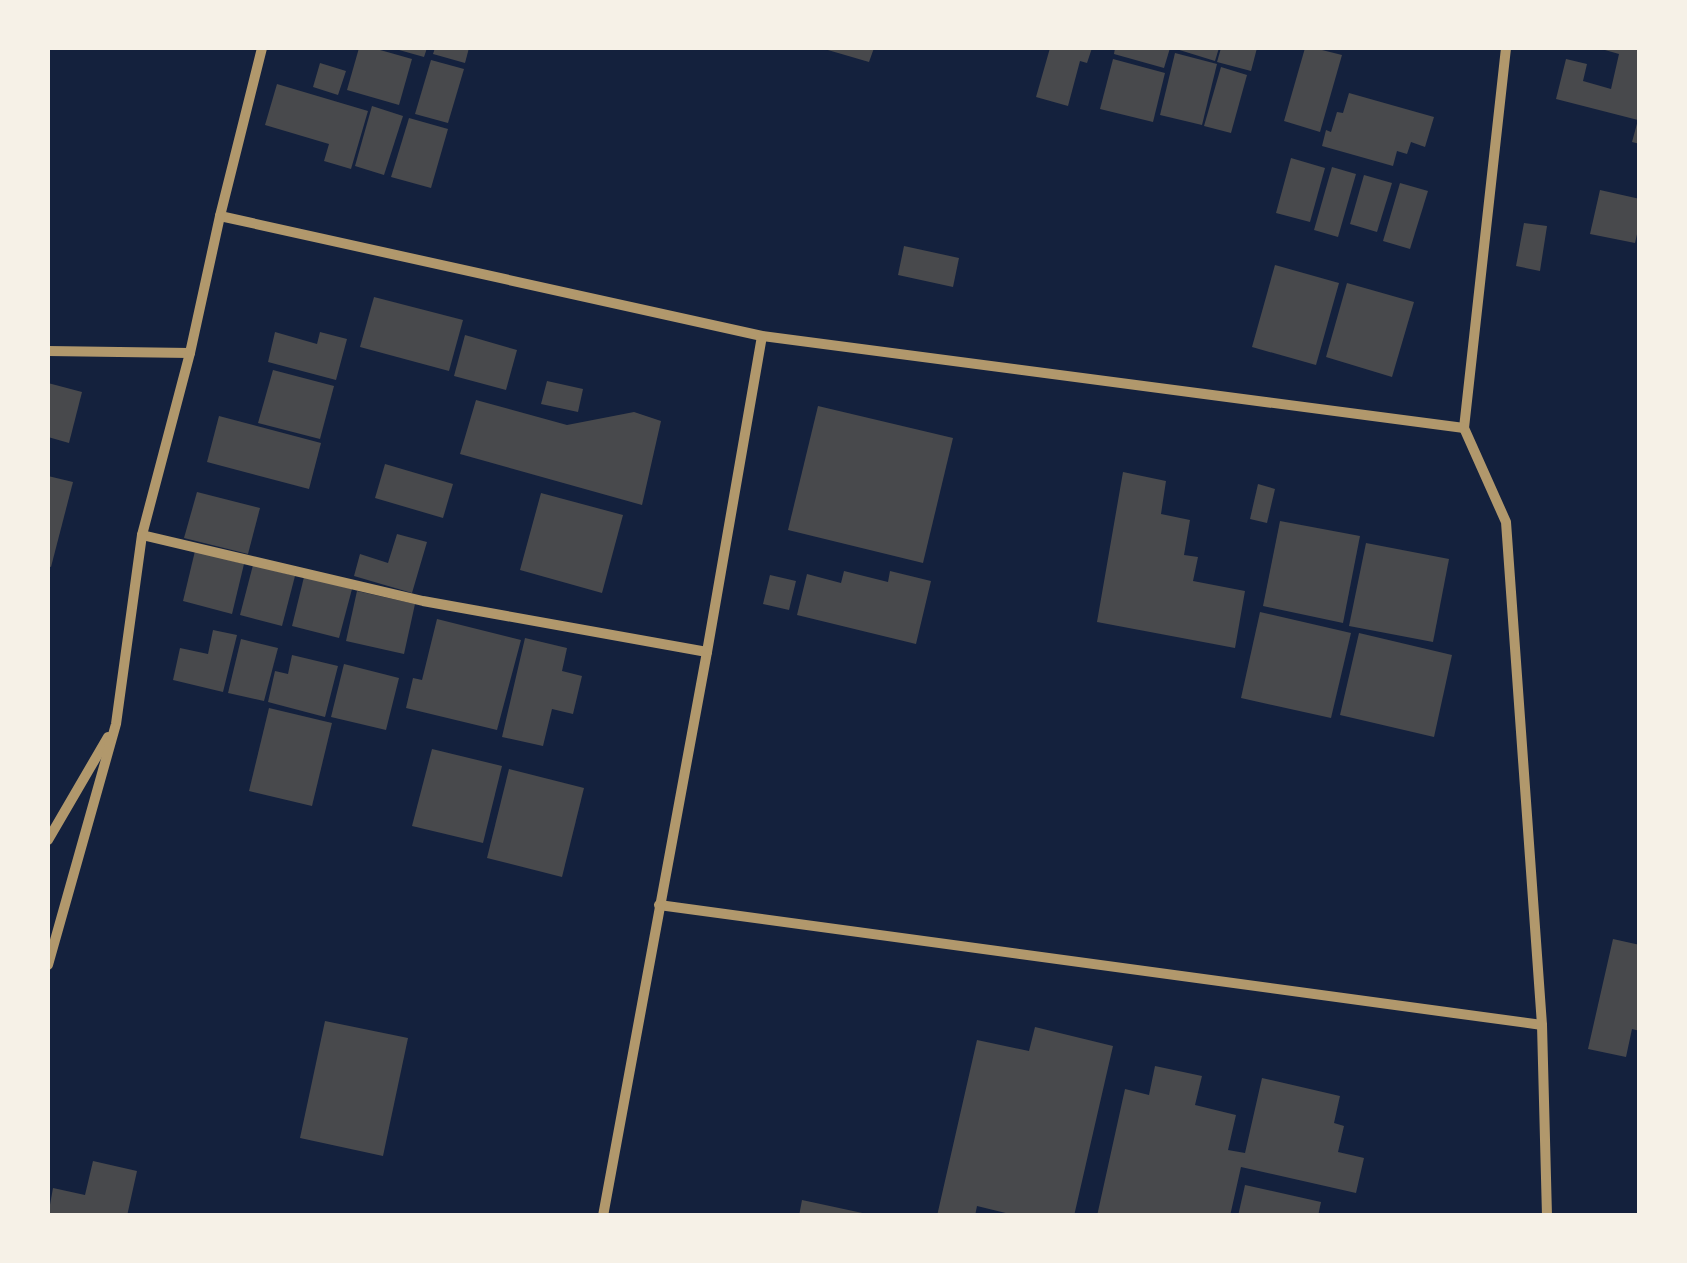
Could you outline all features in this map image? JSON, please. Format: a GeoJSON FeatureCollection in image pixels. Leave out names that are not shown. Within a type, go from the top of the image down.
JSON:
{"type":"FeatureCollection","features":[{"type":"Feature","properties":{"kind":"street"},"geometry":{"type":"LineString","coordinates":[[48,966],[116,724],[142,535],[190,353],[262,48]]}},
{"type":"Feature","properties":{"kind":"street"},"geometry":{"type":"LineString","coordinates":[[1506,48],[1464,428],[1506,522],[1542,1024],[1547,1216]]}},
{"type":"Feature","properties":{"kind":"street"},"geometry":{"type":"LineString","coordinates":[[220,216],[762,336],[1464,428]]}},
{"type":"Feature","properties":{"kind":"street"},"geometry":{"type":"LineString","coordinates":[[603,1216],[762,336]]}},
{"type":"Feature","properties":{"kind":"street"},"geometry":{"type":"LineString","coordinates":[[48,351],[190,353]]}},
{"type":"Feature","properties":{"kind":"street"},"geometry":{"type":"LineString","coordinates":[[142,535],[423,600],[707,652]]}},
{"type":"Feature","properties":{"kind":"street"},"geometry":{"type":"LineString","coordinates":[[48,840],[116,724]]}},
{"type":"Feature","properties":{"kind":"street"},"geometry":{"type":"LineString","coordinates":[[659,905],[1542,1024]]}},
{"type":"Feature","properties":{"kind":"building"},"geometry":{"type":"Polygon","coordinates":[[[359,48],[412,59],[399,105],[347,90],[359,48]]]}},
{"type":"Feature","properties":{"kind":"building"},"geometry":{"type":"Polygon","coordinates":[[[392,48],[427,48],[424,57],[392,48]]]}},
{"type":"Feature","properties":{"kind":"building"},"geometry":{"type":"Polygon","coordinates":[[[435,48],[469,48],[465,63],[433,54],[435,48]]]}},
{"type":"Feature","properties":{"kind":"building"},"geometry":{"type":"Polygon","coordinates":[[[821,48],[874,48],[869,62],[821,48]]]}},
{"type":"Feature","properties":{"kind":"building"},"geometry":{"type":"Polygon","coordinates":[[[1050,48],[1092,48],[1087,63],[1080,61],[1068,106],[1036,97],[1050,48]]]}},
{"type":"Feature","properties":{"kind":"building"},"geometry":{"type":"Polygon","coordinates":[[[1115,48],[1170,48],[1164,68],[1114,54],[1115,48]]]}},
{"type":"Feature","properties":{"kind":"building"},"geometry":{"type":"Polygon","coordinates":[[[1173,48],[1219,48],[1215,61],[1173,48]]]}},
{"type":"Feature","properties":{"kind":"building"},"geometry":{"type":"Polygon","coordinates":[[[1221,48],[1257,48],[1251,71],[1217,62],[1221,48]]]}},
{"type":"Feature","properties":{"kind":"building"},"geometry":{"type":"Polygon","coordinates":[[[1305,48],[1342,55],[1320,132],[1284,121],[1305,48]]]}},
{"type":"Feature","properties":{"kind":"building"},"geometry":{"type":"Polygon","coordinates":[[[1598,48],[1640,48],[1640,144],[1632,142],[1638,120],[1556,99],[1566,59],[1587,64],[1583,81],[1611,89],[1619,54],[1598,48]]]}},
{"type":"Feature","properties":{"kind":"building"},"geometry":{"type":"Polygon","coordinates":[[[1175,53],[1217,64],[1202,125],[1160,115],[1175,53]]]}},
{"type":"Feature","properties":{"kind":"building"},"geometry":{"type":"Polygon","coordinates":[[[1113,59],[1165,73],[1153,122],[1100,109],[1113,59]]]}},
{"type":"Feature","properties":{"kind":"building"},"geometry":{"type":"Polygon","coordinates":[[[431,60],[464,69],[448,123],[415,114],[431,60]]]}},
{"type":"Feature","properties":{"kind":"building"},"geometry":{"type":"Polygon","coordinates":[[[320,63],[346,71],[338,95],[313,87],[320,63]]]}},
{"type":"Feature","properties":{"kind":"building"},"geometry":{"type":"Polygon","coordinates":[[[1221,67],[1247,75],[1231,133],[1204,126],[1221,67]]]}},
{"type":"Feature","properties":{"kind":"building"},"geometry":{"type":"Polygon","coordinates":[[[277,84],[368,111],[351,169],[324,161],[329,144],[265,125],[277,84]]]}},
{"type":"Feature","properties":{"kind":"building"},"geometry":{"type":"Polygon","coordinates":[[[1349,93],[1434,117],[1425,147],[1411,142],[1407,154],[1397,151],[1393,166],[1322,146],[1337,112],[1343,113],[1349,93]]]}},
{"type":"Feature","properties":{"kind":"building"},"geometry":{"type":"Polygon","coordinates":[[[372,106],[403,116],[384,175],[355,166],[372,106]]]}},
{"type":"Feature","properties":{"kind":"building"},"geometry":{"type":"Polygon","coordinates":[[[409,118],[448,129],[431,188],[391,177],[409,118]]]}},
{"type":"Feature","properties":{"kind":"building"},"geometry":{"type":"Polygon","coordinates":[[[1291,158],[1325,168],[1310,222],[1276,213],[1291,158]]]}},
{"type":"Feature","properties":{"kind":"building"},"geometry":{"type":"Polygon","coordinates":[[[1332,167],[1356,174],[1338,237],[1314,230],[1332,167]]]}},
{"type":"Feature","properties":{"kind":"building"},"geometry":{"type":"Polygon","coordinates":[[[1364,175],[1392,183],[1377,232],[1350,224],[1364,175]]]}},
{"type":"Feature","properties":{"kind":"building"},"geometry":{"type":"Polygon","coordinates":[[[1400,183],[1428,191],[1410,249],[1383,241],[1400,183]]]}},
{"type":"Feature","properties":{"kind":"building"},"geometry":{"type":"Polygon","coordinates":[[[1600,190],[1640,199],[1635,243],[1590,234],[1600,190]]]}},
{"type":"Feature","properties":{"kind":"building"},"geometry":{"type":"Polygon","coordinates":[[[1524,223],[1547,226],[1540,271],[1516,266],[1524,223]]]}},
{"type":"Feature","properties":{"kind":"building"},"geometry":{"type":"Polygon","coordinates":[[[904,246],[959,258],[953,287],[898,275],[904,246]]]}},
{"type":"Feature","properties":{"kind":"building"},"geometry":{"type":"Polygon","coordinates":[[[1275,265],[1339,283],[1316,365],[1252,347],[1275,265]]]}},
{"type":"Feature","properties":{"kind":"building"},"geometry":{"type":"Polygon","coordinates":[[[1347,283],[1414,302],[1392,377],[1326,357],[1347,283]]]}},
{"type":"Feature","properties":{"kind":"building"},"geometry":{"type":"Polygon","coordinates":[[[374,297],[463,320],[449,371],[360,347],[374,297]]]}},
{"type":"Feature","properties":{"kind":"building"},"geometry":{"type":"Polygon","coordinates":[[[275,332],[317,344],[320,332],[347,339],[336,380],[268,362],[275,332]]]}},
{"type":"Feature","properties":{"kind":"building"},"geometry":{"type":"Polygon","coordinates":[[[465,335],[517,350],[506,390],[454,376],[465,335]]]}},
{"type":"Feature","properties":{"kind":"building"},"geometry":{"type":"Polygon","coordinates":[[[273,370],[334,386],[320,439],[258,423],[273,370]]]}},
{"type":"Feature","properties":{"kind":"building"},"geometry":{"type":"Polygon","coordinates":[[[547,381],[583,389],[578,412],[541,404],[547,381]]]}},
{"type":"Feature","properties":{"kind":"building"},"geometry":{"type":"Polygon","coordinates":[[[48,383],[82,392],[69,443],[48,437],[48,383]]]}},
{"type":"Feature","properties":{"kind":"building"},"geometry":{"type":"Polygon","coordinates":[[[476,400],[567,425],[634,412],[661,421],[642,505],[460,454],[476,400]]]}},
{"type":"Feature","properties":{"kind":"building"},"geometry":{"type":"Polygon","coordinates":[[[818,406],[953,438],[923,563],[788,530],[818,406]]]}},
{"type":"Feature","properties":{"kind":"building"},"geometry":{"type":"Polygon","coordinates":[[[219,416],[321,443],[309,489],[207,462],[219,416]]]}},
{"type":"Feature","properties":{"kind":"building"},"geometry":{"type":"Polygon","coordinates":[[[385,464],[453,484],[443,518],[375,498],[385,464]]]}},
{"type":"Feature","properties":{"kind":"building"},"geometry":{"type":"Polygon","coordinates":[[[1123,472],[1166,481],[1161,514],[1190,520],[1184,555],[1198,557],[1193,581],[1245,591],[1235,648],[1097,622],[1123,472]]]}},
{"type":"Feature","properties":{"kind":"building"},"geometry":{"type":"Polygon","coordinates":[[[48,476],[73,482],[51,567],[48,566],[48,476]]]}},
{"type":"Feature","properties":{"kind":"building"},"geometry":{"type":"Polygon","coordinates":[[[1258,484],[1275,489],[1267,523],[1250,519],[1258,484]]]}},
{"type":"Feature","properties":{"kind":"building"},"geometry":{"type":"Polygon","coordinates":[[[197,492],[260,508],[248,554],[184,538],[197,492]]]}},
{"type":"Feature","properties":{"kind":"building"},"geometry":{"type":"Polygon","coordinates":[[[541,493],[623,515],[602,593],[520,570],[541,493]]]}},
{"type":"Feature","properties":{"kind":"building"},"geometry":{"type":"Polygon","coordinates":[[[1280,521],[1360,536],[1343,623],[1263,606],[1280,521]]]}},
{"type":"Feature","properties":{"kind":"building"},"geometry":{"type":"Polygon","coordinates":[[[397,534],[427,542],[412,593],[354,576],[360,554],[388,563],[397,534]]]}},
{"type":"Feature","properties":{"kind":"building"},"geometry":{"type":"Polygon","coordinates":[[[1366,543],[1449,559],[1433,642],[1349,626],[1366,543]]]}},
{"type":"Feature","properties":{"kind":"building"},"geometry":{"type":"Polygon","coordinates":[[[195,551],[244,564],[232,614],[183,601],[195,551]]]}},
{"type":"Feature","properties":{"kind":"building"},"geometry":{"type":"Polygon","coordinates":[[[253,565],[295,576],[282,626],[240,615],[253,565]]]}},
{"type":"Feature","properties":{"kind":"building"},"geometry":{"type":"Polygon","coordinates":[[[844,571],[888,582],[890,571],[931,581],[916,644],[797,615],[807,574],[841,583],[844,571]]]}},
{"type":"Feature","properties":{"kind":"building"},"geometry":{"type":"Polygon","coordinates":[[[770,575],[796,581],[789,610],[763,604],[770,575]]]}},
{"type":"Feature","properties":{"kind":"building"},"geometry":{"type":"Polygon","coordinates":[[[304,577],[352,589],[339,638],[292,626],[304,577]]]}},
{"type":"Feature","properties":{"kind":"building"},"geometry":{"type":"Polygon","coordinates":[[[357,591],[415,604],[404,654],[346,641],[357,591]]]}},
{"type":"Feature","properties":{"kind":"building"},"geometry":{"type":"Polygon","coordinates":[[[1260,612],[1351,633],[1331,718],[1241,698],[1260,612]]]}},
{"type":"Feature","properties":{"kind":"building"},"geometry":{"type":"Polygon","coordinates":[[[437,619],[521,640],[497,730],[406,708],[413,678],[422,680],[437,619]]]}},
{"type":"Feature","properties":{"kind":"building"},"geometry":{"type":"Polygon","coordinates":[[[213,630],[237,635],[223,692],[173,680],[180,648],[208,654],[213,630]]]}},
{"type":"Feature","properties":{"kind":"building"},"geometry":{"type":"Polygon","coordinates":[[[1359,633],[1452,655],[1434,737],[1340,715],[1359,633]]]}},
{"type":"Feature","properties":{"kind":"building"},"geometry":{"type":"Polygon","coordinates":[[[525,638],[567,648],[562,671],[582,676],[573,714],[552,709],[543,746],[502,737],[525,638]]]}},
{"type":"Feature","properties":{"kind":"building"},"geometry":{"type":"Polygon","coordinates":[[[241,639],[278,648],[264,701],[228,693],[241,639]]]}},
{"type":"Feature","properties":{"kind":"building"},"geometry":{"type":"Polygon","coordinates":[[[292,655],[338,666],[325,717],[268,702],[275,671],[288,674],[292,655]]]}},
{"type":"Feature","properties":{"kind":"building"},"geometry":{"type":"Polygon","coordinates":[[[344,664],[399,678],[386,730],[331,717],[344,664]]]}},
{"type":"Feature","properties":{"kind":"building"},"geometry":{"type":"Polygon","coordinates":[[[269,708],[332,723],[312,806],[249,791],[269,708]]]}},
{"type":"Feature","properties":{"kind":"building"},"geometry":{"type":"Polygon","coordinates":[[[432,749],[502,766],[483,843],[412,826],[432,749]]]}},
{"type":"Feature","properties":{"kind":"building"},"geometry":{"type":"Polygon","coordinates":[[[509,769],[584,788],[562,877],[487,858],[509,769]]]}},
{"type":"Feature","properties":{"kind":"building"},"geometry":{"type":"Polygon","coordinates":[[[1613,939],[1640,945],[1640,1031],[1632,1029],[1626,1057],[1588,1049],[1613,939]]]}},
{"type":"Feature","properties":{"kind":"building"},"geometry":{"type":"Polygon","coordinates":[[[325,1021],[408,1038],[383,1156],[300,1138],[325,1021]]]}},
{"type":"Feature","properties":{"kind":"building"},"geometry":{"type":"Polygon","coordinates":[[[1035,1027],[1113,1046],[1074,1216],[1018,1216],[977,1206],[975,1216],[937,1216],[977,1040],[1029,1051],[1035,1027]]]}},
{"type":"Feature","properties":{"kind":"building"},"geometry":{"type":"Polygon","coordinates":[[[1155,1066],[1202,1076],[1195,1105],[1236,1115],[1228,1150],[1245,1153],[1262,1078],[1340,1096],[1334,1123],[1344,1126],[1338,1152],[1364,1158],[1356,1193],[1241,1167],[1230,1216],[1097,1216],[1125,1089],[1149,1095],[1155,1066]]]}},
{"type":"Feature","properties":{"kind":"building"},"geometry":{"type":"Polygon","coordinates":[[[93,1161],[137,1171],[127,1216],[48,1216],[53,1188],[85,1195],[93,1161]]]}},
{"type":"Feature","properties":{"kind":"building"},"geometry":{"type":"Polygon","coordinates":[[[1245,1185],[1321,1202],[1318,1216],[1238,1216],[1245,1185]]]}},
{"type":"Feature","properties":{"kind":"building"},"geometry":{"type":"Polygon","coordinates":[[[802,1200],[867,1214],[867,1216],[799,1216],[802,1200]]]}}]}
